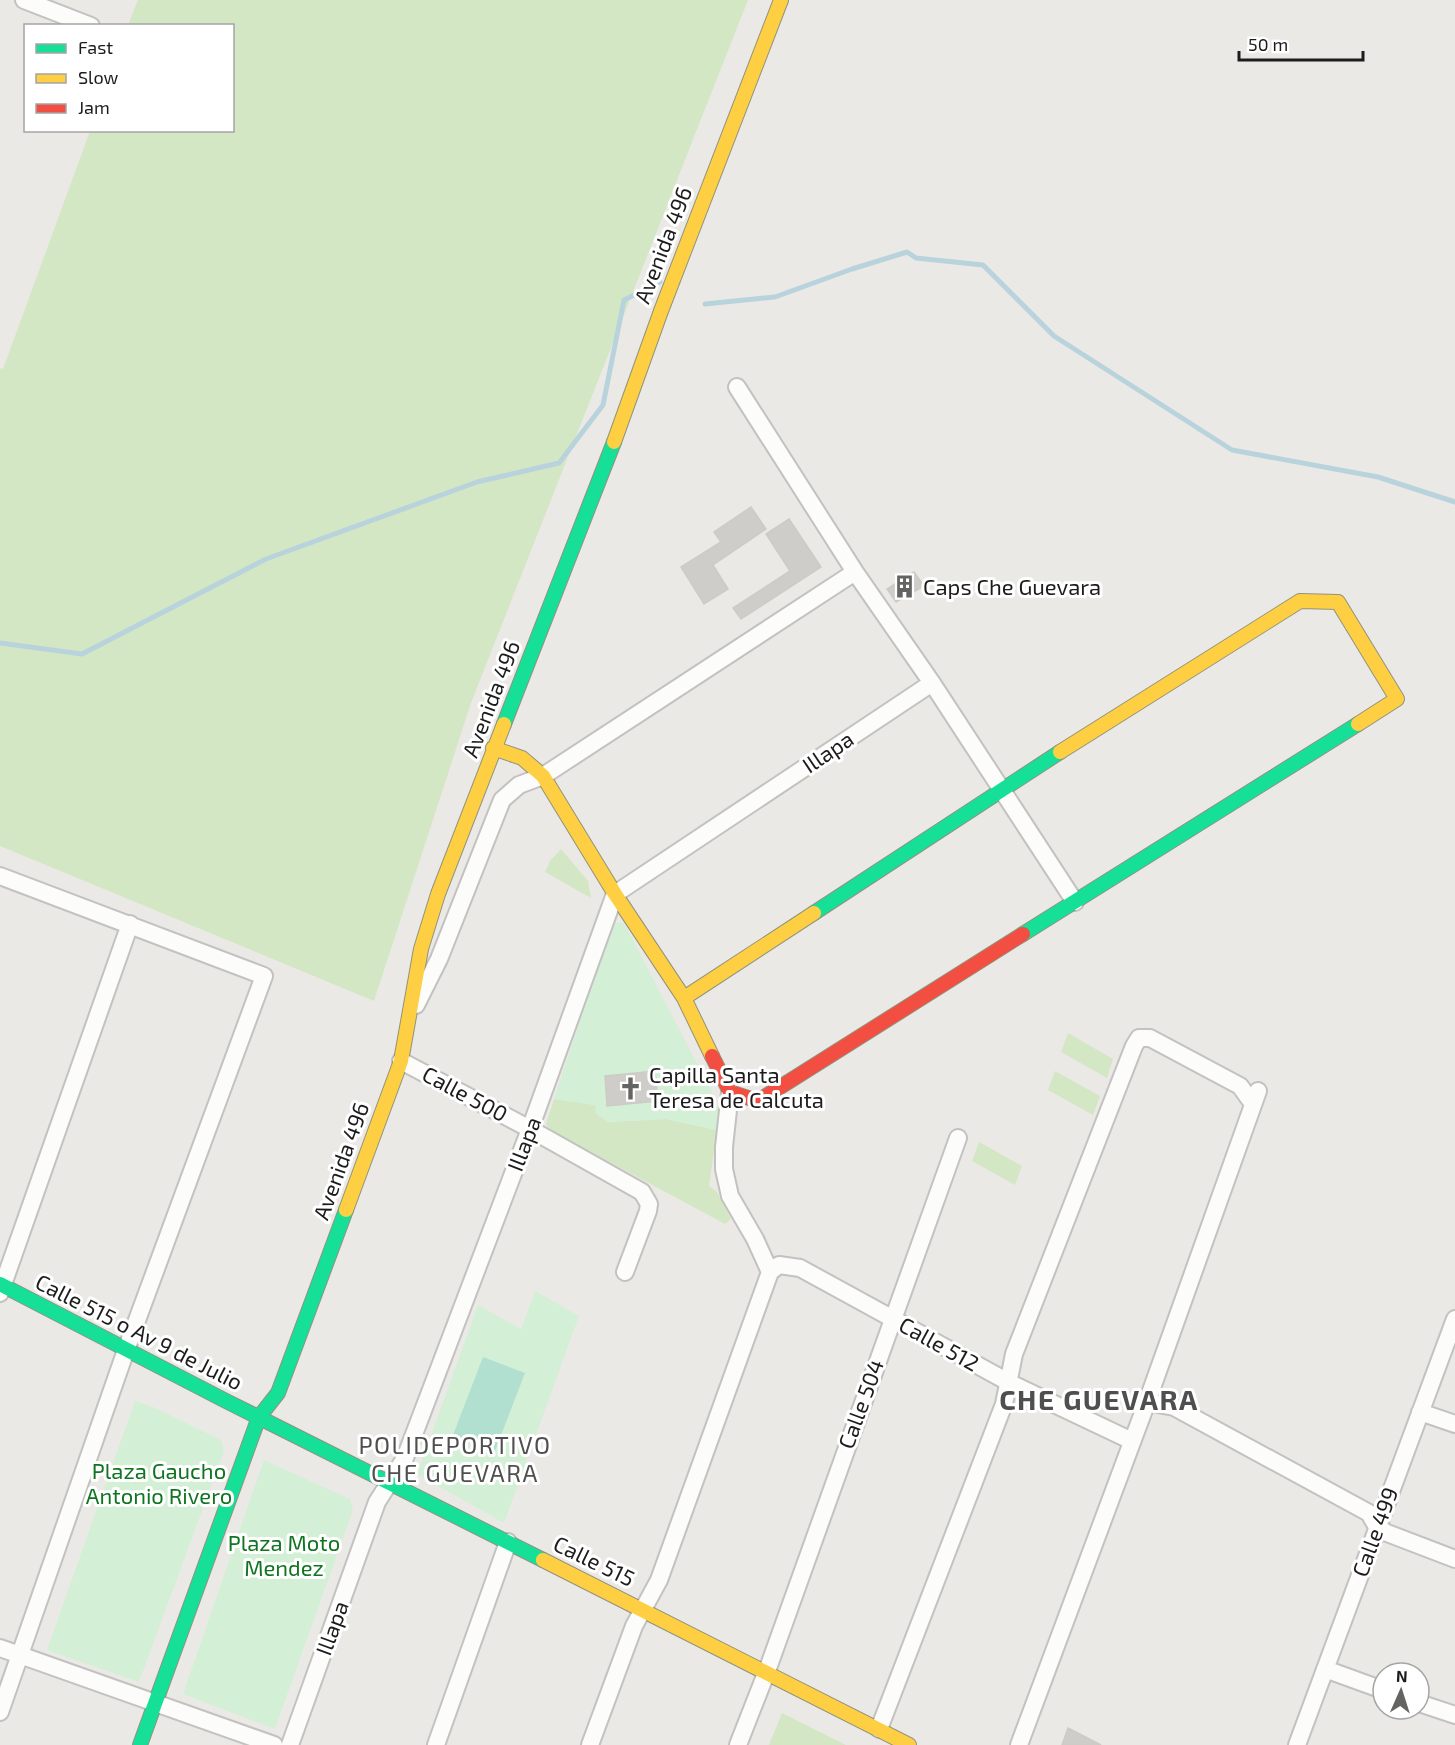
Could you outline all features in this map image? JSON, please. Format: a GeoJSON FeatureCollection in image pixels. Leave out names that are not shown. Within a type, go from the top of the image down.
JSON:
{"type":"FeatureCollection","features":[{"type":"Feature","properties":{"kind":"street"},"geometry":{"type":"LineString","coordinates":[[24,0],[86,24]]}},
{"type":"Feature","properties":{"kind":"street","name":"Avenida 496"},"geometry":{"type":"LineString","coordinates":[[140,1745],[259,1417],[278,1393],[401,1061],[421,949],[431,916],[493,748],[605,468],[677,268],[781,0]]}},
{"type":"Feature","properties":{"kind":"street"},"geometry":{"type":"LineString","coordinates":[[737,387],[855,572],[932,683],[1075,902]]}},
{"type":"Feature","properties":{"kind":"street"},"geometry":{"type":"LineString","coordinates":[[407,1023],[439,959],[502,800],[519,785],[543,776],[855,572]]}},
{"type":"Feature","properties":{"kind":"street"},"geometry":{"type":"LineString","coordinates":[[684,998],[1000,790],[1300,601],[1338,602],[1397,699],[758,1101],[730,1092]]}},
{"type":"Feature","properties":{"kind":"street","name":"Illapa"},"geometry":{"type":"LineString","coordinates":[[290,1745],[377,1503],[405,1458],[530,1129],[615,894],[932,683]]}},
{"type":"Feature","properties":{"kind":"street"},"geometry":{"type":"LineString","coordinates":[[493,748],[522,758],[543,776],[615,894],[684,998],[730,1092],[724,1147],[724,1169],[730,1196],[775,1268],[659,1580],[634,1626],[590,1745]]}},
{"type":"Feature","properties":{"kind":"street"},"geometry":{"type":"LineString","coordinates":[[0,876],[264,976],[126,1350],[0,1712]]}},
{"type":"Feature","properties":{"kind":"street"},"geometry":{"type":"LineString","coordinates":[[1,1287],[130,924]]}},
{"type":"Feature","properties":{"kind":"street"},"geometry":{"type":"LineString","coordinates":[[879,1729],[1004,1404],[1014,1354],[1130,1057],[1139,1038],[1150,1038],[1240,1086],[1255,1098],[1147,1402],[1019,1745]]}},
{"type":"Feature","properties":{"kind":"street","name":"Calle 500"},"geometry":{"type":"LineString","coordinates":[[401,1061],[530,1129],[642,1192],[649,1204],[648,1211],[625,1272]]}},
{"type":"Feature","properties":{"kind":"street","name":"Calle 504"},"geometry":{"type":"LineString","coordinates":[[738,1745],[958,1138]]}},
{"type":"Feature","properties":{"kind":"street","name":"Calle 512"},"geometry":{"type":"LineString","coordinates":[[775,1268],[800,1268],[1010,1383],[1132,1441]]}},
{"type":"Feature","properties":{"kind":"street","name":"Calle 515 o Av 9 de Julio"},"geometry":{"type":"LineString","coordinates":[[1,1287],[259,1417]]}},
{"type":"Feature","properties":{"kind":"street","name":"Calle 499"},"geometry":{"type":"LineString","coordinates":[[1297,1745],[1455,1319]]}},
{"type":"Feature","properties":{"kind":"street"},"geometry":{"type":"LineString","coordinates":[[1147,1402],[1174,1407],[1369,1513],[1377,1527],[1387,1533],[1455,1559]]}},
{"type":"Feature","properties":{"kind":"street"},"geometry":{"type":"LineString","coordinates":[[1420,1412],[1455,1424]]}},
{"type":"Feature","properties":{"kind":"street","name":"Calle 515"},"geometry":{"type":"LineString","coordinates":[[259,1417],[644,1608],[909,1745]]}},
{"type":"Feature","properties":{"kind":"street"},"geometry":{"type":"LineString","coordinates":[[436,1745],[508,1542]]}},
{"type":"Feature","properties":{"kind":"street"},"geometry":{"type":"LineString","coordinates":[[0,1648],[274,1745]]}},
{"type":"Feature","properties":{"kind":"street"},"geometry":{"type":"LineString","coordinates":[[1325,1669],[1371,1686]]}},
{"type":"Feature","properties":{"kind":"street"},"geometry":{"type":"LineString","coordinates":[[1431,1706],[1455,1715]]}},
{"type":"Feature","properties":{"kind":"green space"},"geometry":{"type":"Polygon","coordinates":[[[138,0],[748,0],[471,703],[374,1001],[0,846],[0,368],[3,369],[90,132],[234,132],[234,24],[128,24],[138,0]]]}},
{"type":"Feature","properties":{"kind":"green space"},"geometry":{"type":"Polygon","coordinates":[[[561,849],[588,881],[591,898],[545,872],[550,861],[561,849]]]}},
{"type":"Feature","properties":{"kind":"green space"},"geometry":{"type":"Polygon","coordinates":[[[624,923],[714,1096],[719,1112],[717,1130],[666,1119],[608,1122],[596,1114],[595,1105],[554,1099],[612,924],[624,923]]]}},
{"type":"Feature","properties":{"kind":"green space"},"geometry":{"type":"Polygon","coordinates":[[[1068,1033],[1113,1059],[1107,1078],[1061,1052],[1068,1033]]]}},
{"type":"Feature","properties":{"kind":"green space"},"geometry":{"type":"Polygon","coordinates":[[[1055,1071],[1100,1096],[1093,1115],[1048,1090],[1055,1071]]]}},
{"type":"Feature","properties":{"kind":"green space"},"geometry":{"type":"Polygon","coordinates":[[[554,1099],[595,1105],[608,1122],[666,1119],[717,1130],[709,1186],[717,1192],[731,1219],[725,1224],[550,1130],[546,1124],[554,1099]]]}},
{"type":"Feature","properties":{"kind":"green space"},"geometry":{"type":"Polygon","coordinates":[[[979,1142],[1022,1166],[1015,1185],[972,1161],[979,1142]]]}},
{"type":"Feature","properties":{"kind":"green space"},"geometry":{"type":"Polygon","coordinates":[[[535,1291],[579,1316],[504,1523],[417,1474],[478,1305],[521,1329],[535,1291]]]}},
{"type":"Feature","properties":{"kind":"green space"},"geometry":{"type":"Polygon","coordinates":[[[483,1357],[525,1373],[495,1451],[453,1435],[483,1357]]]}},
{"type":"Feature","properties":{"kind":"green space","name":"Plaza Gaucho Antonio Rivero"},"geometry":{"type":"Polygon","coordinates":[[[135,1401],[153,1407],[221,1440],[224,1451],[139,1682],[47,1650],[135,1401]]]}},
{"type":"Feature","properties":{"kind":"green space","name":"Plaza Moto Mendez"},"geometry":{"type":"Polygon","coordinates":[[[264,1460],[350,1499],[353,1510],[275,1729],[183,1694],[264,1460]]]}},
{"type":"Feature","properties":{"kind":"green space"},"geometry":{"type":"Polygon","coordinates":[[[782,1713],[846,1745],[769,1745],[782,1713]]]}},
{"type":"Feature","properties":{"kind":"building"},"geometry":{"type":"Polygon","coordinates":[[[751,507],[766,529],[713,565],[728,589],[704,604],[681,567],[721,542],[714,532],[751,507]]]}},
{"type":"Feature","properties":{"kind":"building"},"geometry":{"type":"Polygon","coordinates":[[[789,519],[821,567],[741,619],[733,608],[790,571],[766,534],[789,519]]]}},
{"type":"Feature","properties":{"kind":"building","name":"Caps Che Guevara"},"geometry":{"type":"Polygon","coordinates":[[[914,572],[924,586],[896,602],[887,589],[914,572]]]}},
{"type":"Feature","properties":{"kind":"building","name":"Capilla Santa Teresa de Calcuta"},"geometry":{"type":"Polygon","coordinates":[[[655,1071],[658,1101],[607,1106],[605,1076],[655,1071]]]}},
{"type":"Feature","properties":{"kind":"building"},"geometry":{"type":"Polygon","coordinates":[[[1068,1728],[1101,1745],[1062,1745],[1068,1728]]]}},
{"type":"Feature","properties":{"kind":"waterway"},"geometry":{"type":"LineString","coordinates":[[705,304],[775,297],[907,252],[916,258],[983,265],[1054,336],[1232,450],[1378,477],[1455,502]]}},
{"type":"Feature","properties":{"kind":"waterway"},"geometry":{"type":"LineString","coordinates":[[0,643],[82,654],[266,559],[477,482],[559,463],[603,405],[624,300],[660,282]]}},
{"type":"Feature","properties":{"kind":"traffic: fast"},"geometry":{"type":"LineString","coordinates":[[504,724],[614,442]]}},
{"type":"Feature","properties":{"kind":"traffic: fast"},"geometry":{"type":"LineString","coordinates":[[1023,934],[1358,724]]}},
{"type":"Feature","properties":{"kind":"traffic: fast"},"geometry":{"type":"LineString","coordinates":[[814,913],[1060,752]]}},
{"type":"Feature","properties":{"kind":"traffic: fast"},"geometry":{"type":"LineString","coordinates":[[140,1745],[259,1417],[278,1393],[346,1210]]}},
{"type":"Feature","properties":{"kind":"traffic: fast"},"geometry":{"type":"LineString","coordinates":[[0,1284],[226,1401],[543,1560]]}},
{"type":"Feature","properties":{"kind":"traffic: slow"},"geometry":{"type":"LineString","coordinates":[[614,442],[661,311],[781,0]]}},
{"type":"Feature","properties":{"kind":"traffic: slow"},"geometry":{"type":"LineString","coordinates":[[1060,752],[1300,601],[1338,602],[1397,699],[1358,724]]}},
{"type":"Feature","properties":{"kind":"traffic: slow"},"geometry":{"type":"LineString","coordinates":[[346,1210],[401,1061],[421,949],[438,894],[504,724]]}},
{"type":"Feature","properties":{"kind":"traffic: slow"},"geometry":{"type":"LineString","coordinates":[[493,748],[522,758],[543,776],[615,894],[684,998],[712,1056]]}},
{"type":"Feature","properties":{"kind":"traffic: slow"},"geometry":{"type":"LineString","coordinates":[[684,998],[814,913]]}},
{"type":"Feature","properties":{"kind":"traffic: slow"},"geometry":{"type":"LineString","coordinates":[[543,1560],[909,1745]]}},
{"type":"Feature","properties":{"kind":"traffic: jam"},"geometry":{"type":"LineString","coordinates":[[712,1056],[730,1092],[758,1101],[1023,934]]}},
{"type":"Feature","properties":{"kind":"place","name":"Caps Che Guevara"},"geometry":{"type":"Point","coordinates":[905,587]}},
{"type":"Feature","properties":{"kind":"place","name":"Capilla Santa Teresa de Calcuta"},"geometry":{"type":"Point","coordinates":[631,1088]}},
{"type":"Feature","properties":{"kind":"district","name":"CHE GUEVARA"},"geometry":{"type":"Point","coordinates":[1099,1400]}},
{"type":"Feature","properties":{"kind":"district","name":"POLIDEPORTIVO CHE GUEVARA"},"geometry":{"type":"Point","coordinates":[455,1460]}}]}
